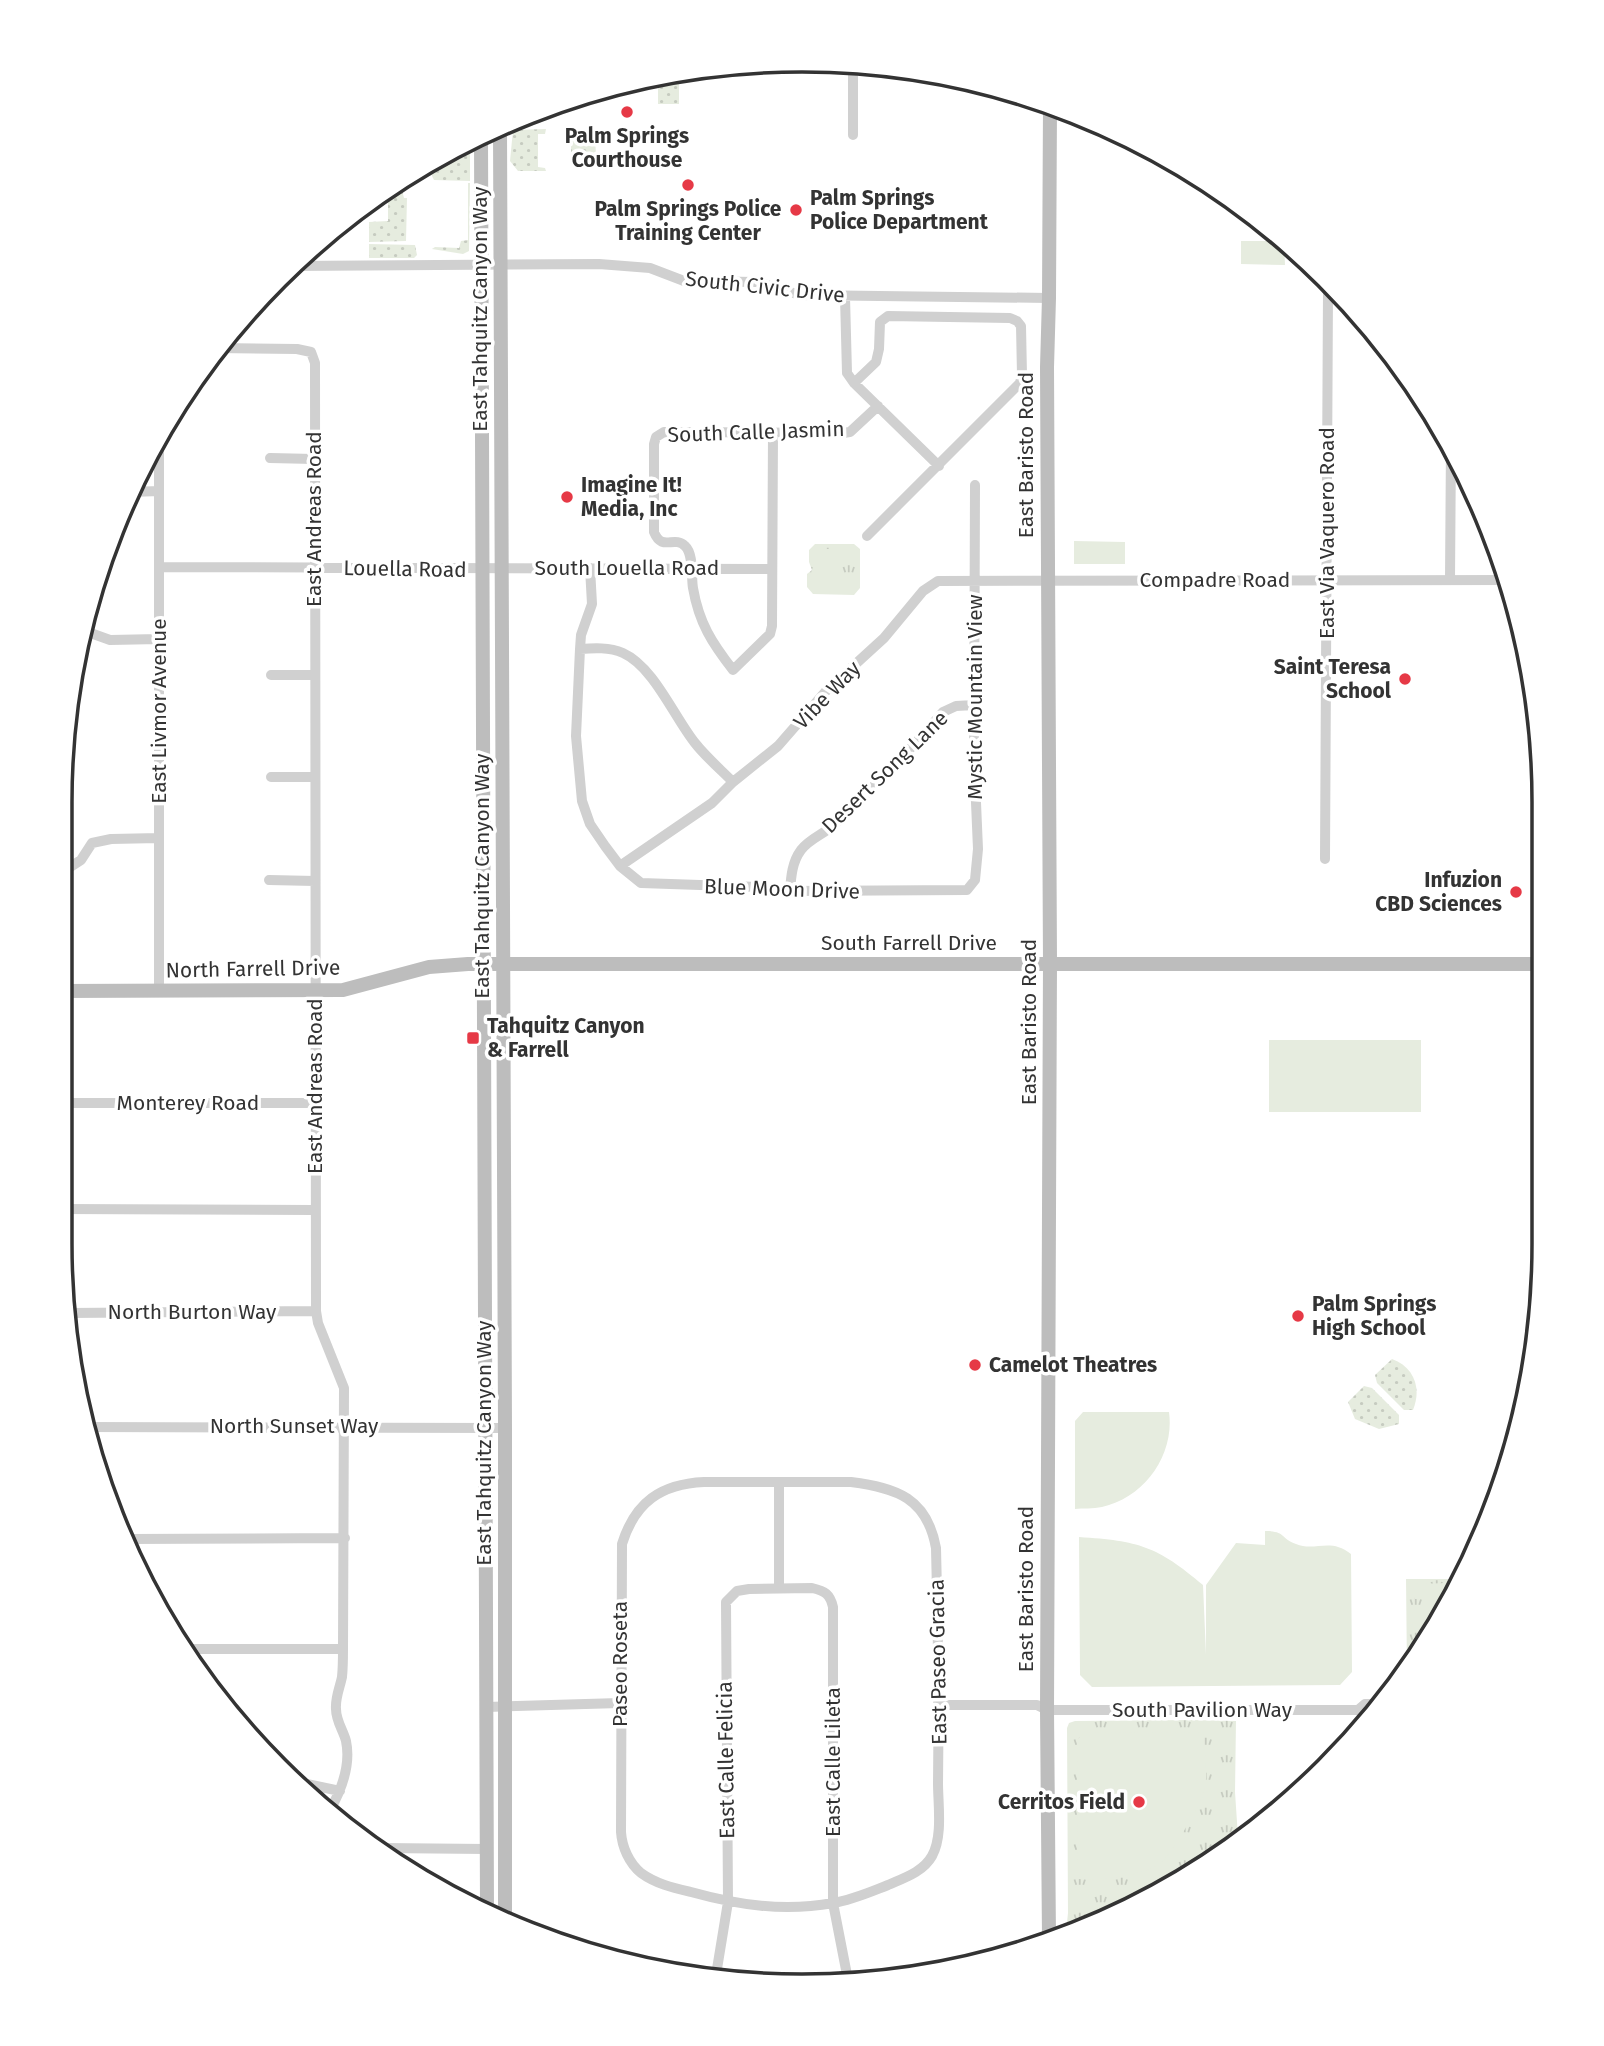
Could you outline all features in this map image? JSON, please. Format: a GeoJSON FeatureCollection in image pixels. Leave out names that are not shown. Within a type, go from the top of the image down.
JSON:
{"type":"FeatureCollection","features":[{"type":"Feature","properties":{"kind":"main road","name":"East Baristo Road"},"geometry":{"type":"LineString","coordinates":[[1049,1931],[1046,1710],[1050,963],[1047,367],[1050,116]]}},
{"type":"Feature","properties":{"kind":"main road","name":"East Tahquitz Canyon Way"},"geometry":{"type":"LineString","coordinates":[[500,137],[505,1911]]}},
{"type":"Feature","properties":{"kind":"main road","name":"East Tahquitz Canyon Way"},"geometry":{"type":"LineString","coordinates":[[481,146],[487,1903]]}},
{"type":"Feature","properties":{"kind":"main road","name":"South Farrell Drive"},"geometry":{"type":"LineString","coordinates":[[485,964],[1532,964]]}},
{"type":"Feature","properties":{"kind":"main road","name":"North Farrell Drive"},"geometry":{"type":"LineString","coordinates":[[72,991],[316,991],[359,987],[429,967],[485,964]]}},
{"type":"Feature","properties":{"kind":"street"},"geometry":{"type":"LineString","coordinates":[[853,73],[853,135]]}},
{"type":"Feature","properties":{"kind":"street","name":"South Civic Drive"},"geometry":{"type":"LineString","coordinates":[[307,266],[599,264],[650,268],[684,281],[757,282],[800,295],[1049,298]]}},
{"type":"Feature","properties":{"kind":"street"},"geometry":{"type":"LineString","coordinates":[[845,297],[846,366],[854,383],[939,466]]}},
{"type":"Feature","properties":{"kind":"street","name":"East Via Vaquero Road"},"geometry":{"type":"LineString","coordinates":[[1325,859],[1328,297]]}},
{"type":"Feature","properties":{"kind":"street"},"geometry":{"type":"LineString","coordinates":[[854,383],[876,362],[880,322],[888,316],[1010,318],[1021,326],[1020,383],[867,536]]}},
{"type":"Feature","properties":{"kind":"street","name":"East Andreas Road"},"geometry":{"type":"LineString","coordinates":[[230,348],[296,349],[311,352],[315,363],[316,1311],[318,1323],[344,1388],[345,1426],[343,1649],[342,1677],[336,1709],[337,1720],[346,1741],[347,1757],[346,1773],[333,1803]]}},
{"type":"Feature","properties":{"kind":"street","name":"South Calle Jasmin"},"geometry":{"type":"LineString","coordinates":[[690,568],[689,554],[685,546],[679,543],[663,543],[657,539],[654,532],[656,437],[664,432],[844,433],[850,432],[878,407]]}},
{"type":"Feature","properties":{"kind":"street"},"geometry":{"type":"LineString","coordinates":[[690,568],[699,614],[710,640],[733,670],[770,634],[773,433]]}},
{"type":"Feature","properties":{"kind":"street","name":"East Livmor Avenue"},"geometry":{"type":"LineString","coordinates":[[159,457],[159,991]]}},
{"type":"Feature","properties":{"kind":"street"},"geometry":{"type":"LineString","coordinates":[[270,458],[314,459]]}},
{"type":"Feature","properties":{"kind":"street"},"geometry":{"type":"LineString","coordinates":[[1450,580],[1451,468]]}},
{"type":"Feature","properties":{"kind":"street","name":"Mystic Mountain View"},"geometry":{"type":"LineString","coordinates":[[951,891],[967,890],[975,880],[977,867],[974,705],[975,485]]}},
{"type":"Feature","properties":{"kind":"street"},"geometry":{"type":"LineString","coordinates":[[141,492],[159,491]]}},
{"type":"Feature","properties":{"kind":"street","name":"Louella Road"},"geometry":{"type":"LineString","coordinates":[[159,567],[482,569]]}},
{"type":"Feature","properties":{"kind":"street"},"geometry":{"type":"LineString","coordinates":[[590,568],[592,604],[581,635],[576,736],[582,802],[590,824],[620,866]]}},
{"type":"Feature","properties":{"kind":"street","name":"South Louella Road"},"geometry":{"type":"LineString","coordinates":[[482,569],[772,569]]}},
{"type":"Feature","properties":{"kind":"street","name":"Compadre Road"},"geometry":{"type":"LineString","coordinates":[[1047,581],[1497,580]]}},
{"type":"Feature","properties":{"kind":"street","name":"Vibe Way"},"geometry":{"type":"LineString","coordinates":[[620,866],[712,803],[733,782],[778,746],[826,691],[884,638],[923,591],[938,581],[1047,581]]}},
{"type":"Feature","properties":{"kind":"street"},"geometry":{"type":"LineString","coordinates":[[92,634],[110,640],[159,639]]}},
{"type":"Feature","properties":{"kind":"street"},"geometry":{"type":"LineString","coordinates":[[580,649],[605,648],[623,653],[635,662],[654,682],[695,742],[733,782]]}},
{"type":"Feature","properties":{"kind":"street"},"geometry":{"type":"LineString","coordinates":[[271,675],[314,675]]}},
{"type":"Feature","properties":{"kind":"street","name":"Desert Song Lane"},"geometry":{"type":"LineString","coordinates":[[790,891],[791,875],[800,850],[827,831],[872,790],[943,712],[956,706],[974,705]]}},
{"type":"Feature","properties":{"kind":"street"},"geometry":{"type":"LineString","coordinates":[[271,777],[314,777]]}},
{"type":"Feature","properties":{"kind":"street"},"geometry":{"type":"LineString","coordinates":[[72,866],[81,860],[92,843],[111,839],[159,838]]}},
{"type":"Feature","properties":{"kind":"street","name":"Blue Moon Drive"},"geometry":{"type":"LineString","coordinates":[[620,866],[641,883],[759,887],[790,891],[951,891]]}},
{"type":"Feature","properties":{"kind":"street"},"geometry":{"type":"LineString","coordinates":[[269,880],[316,881]]}},
{"type":"Feature","properties":{"kind":"street","name":"Monterey Road"},"geometry":{"type":"LineString","coordinates":[[72,1103],[316,1103]]}},
{"type":"Feature","properties":{"kind":"street"},"geometry":{"type":"LineString","coordinates":[[72,1209],[315,1210]]}},
{"type":"Feature","properties":{"kind":"street","name":"North Burton Way"},"geometry":{"type":"LineString","coordinates":[[75,1312],[316,1311]]}},
{"type":"Feature","properties":{"kind":"street","name":"North Sunset Way"},"geometry":{"type":"LineString","coordinates":[[95,1426],[505,1428]]}},
{"type":"Feature","properties":{"kind":"street","name":"East Paseo Gracia"},"geometry":{"type":"LineString","coordinates":[[779,1483],[851,1482],[882,1486],[909,1497],[934,1533],[936,1548],[938,1832],[931,1857],[918,1871],[905,1878],[833,1903]]}},
{"type":"Feature","properties":{"kind":"street"},"geometry":{"type":"LineString","coordinates":[[779,1483],[779,1588]]}},
{"type":"Feature","properties":{"kind":"street","name":"Paseo Roseta"},"geometry":{"type":"LineString","coordinates":[[779,1483],[680,1484],[659,1493],[636,1512],[627,1527],[620,1560],[621,1832],[624,1850],[639,1872],[662,1884],[753,1906],[789,1908],[833,1903]]}},
{"type":"Feature","properties":{"kind":"street"},"geometry":{"type":"LineString","coordinates":[[134,1539],[345,1538]]}},
{"type":"Feature","properties":{"kind":"street","name":"East Calle Felicia"},"geometry":{"type":"LineString","coordinates":[[717,1969],[728,1902],[726,1602],[737,1591],[779,1588]]}},
{"type":"Feature","properties":{"kind":"street","name":"East Calle Lileta"},"geometry":{"type":"LineString","coordinates":[[779,1588],[822,1590],[830,1597],[833,1607],[833,1903],[847,1973]]}},
{"type":"Feature","properties":{"kind":"street"},"geometry":{"type":"LineString","coordinates":[[194,1649],[343,1649]]}},
{"type":"Feature","properties":{"kind":"street"},"geometry":{"type":"LineString","coordinates":[[487,1707],[620,1703]]}},
{"type":"Feature","properties":{"kind":"street","name":"South Pavilion Way"},"geometry":{"type":"LineString","coordinates":[[1358,1710],[1368,1704]]}},
{"type":"Feature","properties":{"kind":"street","name":"South Pavilion Way"},"geometry":{"type":"LineString","coordinates":[[939,1705],[1037,1705],[1046,1710],[1358,1710],[1362,1712]]}},
{"type":"Feature","properties":{"kind":"street"},"geometry":{"type":"LineString","coordinates":[[313,1785],[340,1791]]}},
{"type":"Feature","properties":{"kind":"street"},"geometry":{"type":"LineString","coordinates":[[392,1848],[487,1849]]}},
{"type":"Feature","properties":{"kind":"green space"},"geometry":{"type":"Polygon","coordinates":[[[679,83],[679,104],[658,104],[658,86],[679,83]]]}},
{"type":"Feature","properties":{"kind":"green space"},"geometry":{"type":"Polygon","coordinates":[[[546,129],[545,134],[538,134],[538,167],[545,168],[546,171],[518,171],[510,161],[513,132],[546,129]]]}},
{"type":"Feature","properties":{"kind":"green space"},"geometry":{"type":"Polygon","coordinates":[[[571,139],[595,139],[596,154],[571,155],[571,139]]]}},
{"type":"Feature","properties":{"kind":"green space"},"geometry":{"type":"Polygon","coordinates":[[[470,152],[470,181],[434,180],[432,173],[470,152]]]}},
{"type":"Feature","properties":{"kind":"green space"},"geometry":{"type":"Polygon","coordinates":[[[468,183],[469,251],[463,254],[432,249],[459,248],[461,241],[468,240],[468,183]]]}},
{"type":"Feature","properties":{"kind":"green space"},"geometry":{"type":"Polygon","coordinates":[[[402,191],[404,198],[407,198],[406,241],[369,242],[369,222],[388,221],[388,201],[402,191]]]}},
{"type":"Feature","properties":{"kind":"green space"},"geometry":{"type":"Polygon","coordinates":[[[1241,241],[1269,241],[1285,254],[1285,265],[1241,264],[1241,241]]]}},
{"type":"Feature","properties":{"kind":"green space"},"geometry":{"type":"Polygon","coordinates":[[[369,244],[415,245],[417,255],[414,258],[369,258],[369,244]]]}},
{"type":"Feature","properties":{"kind":"green space"},"geometry":{"type":"Polygon","coordinates":[[[1074,541],[1125,542],[1125,564],[1074,564],[1074,541]]]}},
{"type":"Feature","properties":{"kind":"green space"},"geometry":{"type":"Polygon","coordinates":[[[815,544],[854,544],[860,549],[860,588],[854,595],[813,594],[807,587],[807,574],[812,570],[809,550],[815,544]]]}},
{"type":"Feature","properties":{"kind":"green space"},"geometry":{"type":"Polygon","coordinates":[[[818,549],[851,549],[851,564],[818,564],[818,549]]]}},
{"type":"Feature","properties":{"kind":"green space"},"geometry":{"type":"Polygon","coordinates":[[[817,574],[851,574],[851,590],[817,590],[817,574]]]}},
{"type":"Feature","properties":{"kind":"green space"},"geometry":{"type":"Polygon","coordinates":[[[1269,1040],[1421,1040],[1421,1112],[1269,1112],[1269,1040]]]}},
{"type":"Feature","properties":{"kind":"green space"},"geometry":{"type":"Polygon","coordinates":[[[1392,1359],[1406,1367],[1414,1379],[1417,1394],[1413,1410],[1404,1410],[1377,1383],[1375,1375],[1392,1359]]]}},
{"type":"Feature","properties":{"kind":"green space"},"geometry":{"type":"Polygon","coordinates":[[[1364,1386],[1372,1388],[1399,1415],[1399,1424],[1379,1429],[1355,1419],[1348,1402],[1364,1386]]]}},
{"type":"Feature","properties":{"kind":"green space"},"geometry":{"type":"Polygon","coordinates":[[[1083,1412],[1169,1412],[1170,1428],[1162,1459],[1143,1484],[1117,1502],[1099,1508],[1075,1509],[1075,1421],[1083,1412]]]}},
{"type":"Feature","properties":{"kind":"green space"},"geometry":{"type":"Polygon","coordinates":[[[1265,1531],[1276,1532],[1303,1546],[1336,1546],[1351,1554],[1352,1672],[1340,1685],[1092,1687],[1080,1675],[1079,1537],[1117,1541],[1146,1548],[1173,1562],[1203,1585],[1206,1655],[1206,1585],[1236,1543],[1265,1545],[1265,1531]]]}},
{"type":"Feature","properties":{"kind":"green space"},"geometry":{"type":"Polygon","coordinates":[[[1406,1579],[1450,1579],[1434,1609],[1407,1653],[1406,1579]]]}},
{"type":"Feature","properties":{"kind":"green space"},"geometry":{"type":"Polygon","coordinates":[[[1448,1583],[1439,1599],[1415,1599],[1415,1584],[1448,1583]]]}},
{"type":"Feature","properties":{"kind":"green space"},"geometry":{"type":"Polygon","coordinates":[[[1415,1609],[1434,1609],[1425,1625],[1415,1625],[1415,1609]]]}},
{"type":"Feature","properties":{"kind":"green space"},"geometry":{"type":"Polygon","coordinates":[[[1236,1721],[1238,1830],[1167,1876],[1125,1899],[1067,1924],[1067,1728],[1069,1723],[1236,1721]]]}},
{"type":"Feature","properties":{"kind":"green space","name":"Cerritos Field"},"geometry":{"type":"Polygon","coordinates":[[[1203,1732],[1206,1770],[1204,1792],[1184,1832],[1163,1861],[1129,1875],[1078,1879],[1077,1740],[1084,1733],[1203,1732]]]}},
{"type":"Feature","properties":{"kind":"green space"},"geometry":{"type":"Polygon","coordinates":[[[1180,1868],[1167,1876],[1129,1897],[1146,1883],[1180,1868]]]}},
{"type":"Feature","properties":{"kind":"place","name":"Palm Springs Courthouse"},"geometry":{"type":"Point","coordinates":[627,112]}},
{"type":"Feature","properties":{"kind":"place","name":"Palm Springs Police Training Center"},"geometry":{"type":"Point","coordinates":[688,185]}},
{"type":"Feature","properties":{"kind":"place","name":"Palm Springs Police Department"},"geometry":{"type":"Point","coordinates":[796,210]}},
{"type":"Feature","properties":{"kind":"place","name":"Imagine It! Media, Inc"},"geometry":{"type":"Point","coordinates":[567,497]}},
{"type":"Feature","properties":{"kind":"place","name":"Saint Teresa School"},"geometry":{"type":"Point","coordinates":[1405,679]}},
{"type":"Feature","properties":{"kind":"place","name":"Infuzion CBD Sciences"},"geometry":{"type":"Point","coordinates":[1516,892]}},
{"type":"Feature","properties":{"kind":"place","name":"Tahquitz Canyon & Farrell"},"geometry":{"type":"Point","coordinates":[473,1038]}},
{"type":"Feature","properties":{"kind":"place","name":"Palm Springs High School"},"geometry":{"type":"Point","coordinates":[1298,1316]}},
{"type":"Feature","properties":{"kind":"place","name":"Camelot Theatres"},"geometry":{"type":"Point","coordinates":[975,1365]}},
{"type":"Feature","properties":{"kind":"place","name":"Cerritos Field"},"geometry":{"type":"Point","coordinates":[1139,1802]}}]}
